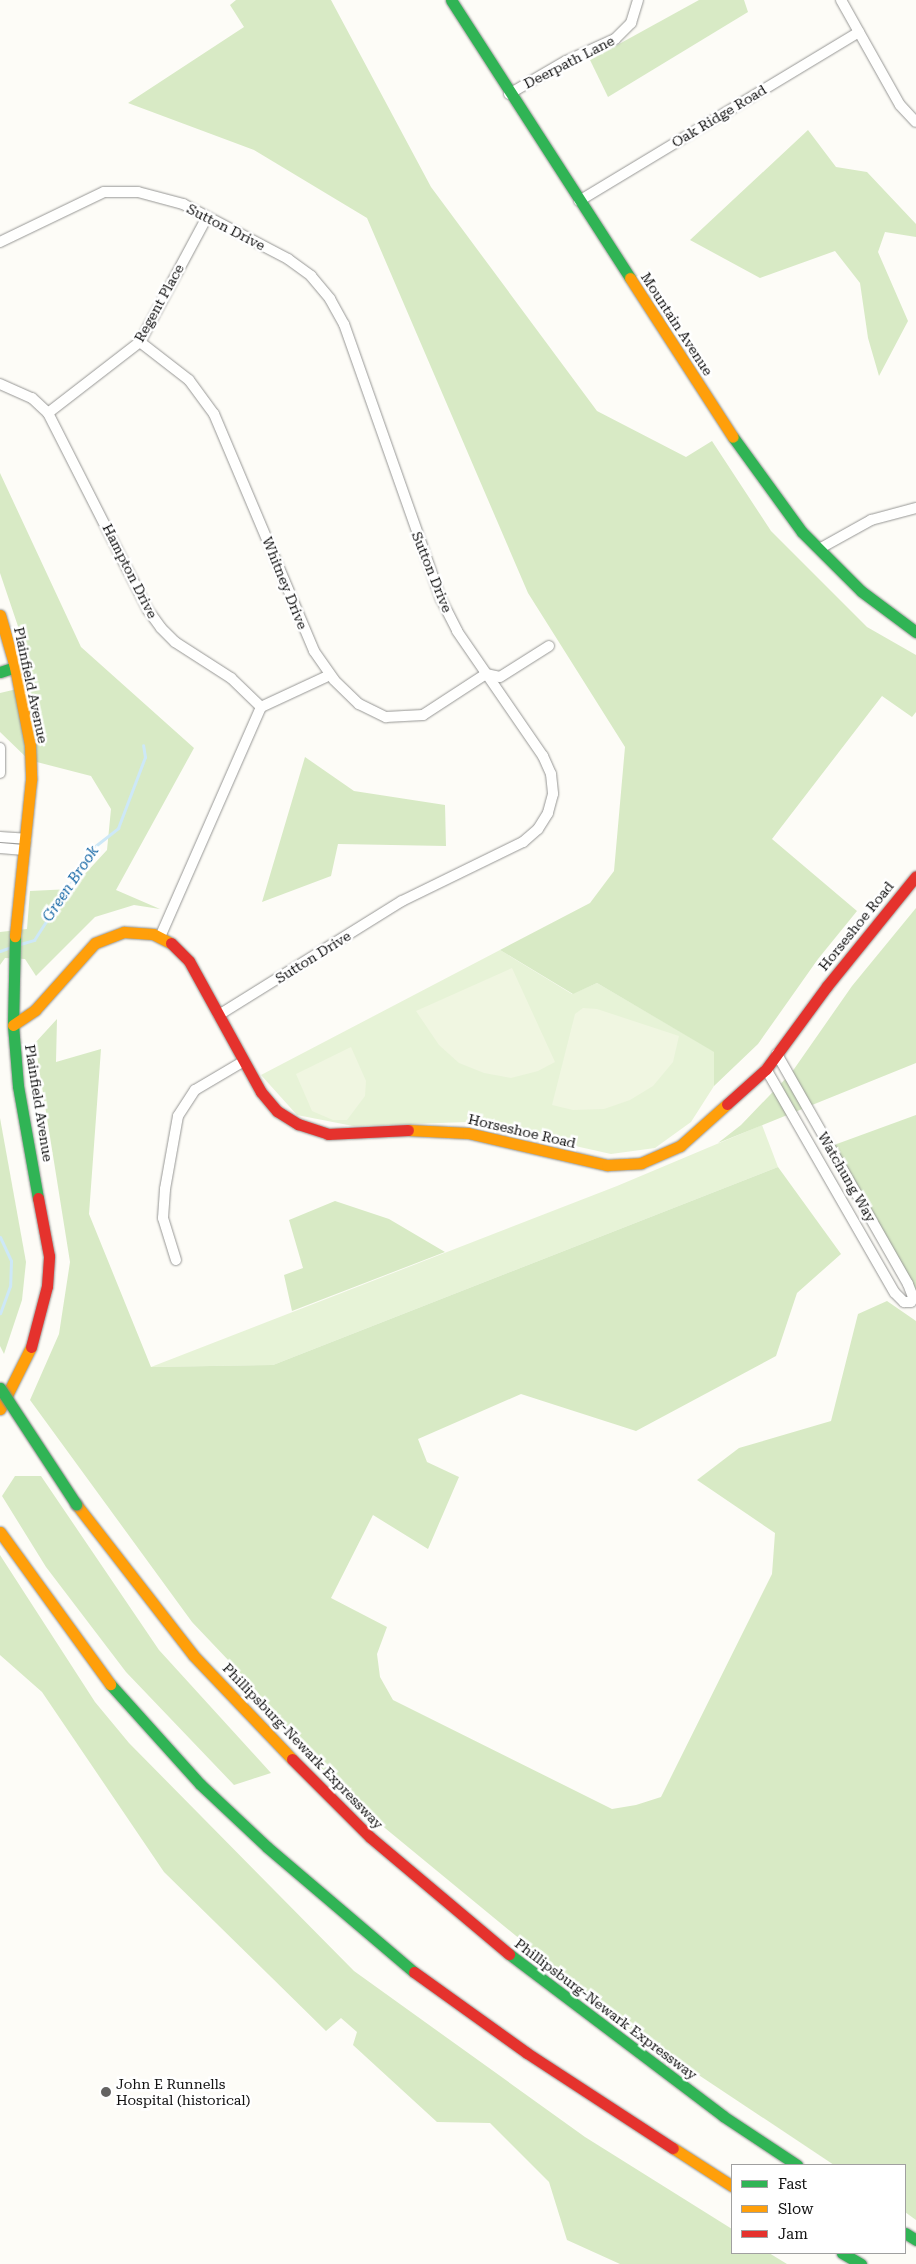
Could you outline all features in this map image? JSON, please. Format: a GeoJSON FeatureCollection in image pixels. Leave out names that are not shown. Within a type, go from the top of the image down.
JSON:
{"type":"FeatureCollection","features":[{"type":"Feature","properties":{"kind":"main road","name":"Mountain Avenue"},"geometry":{"type":"LineString","coordinates":[[451,0],[509,94],[756,471],[802,532],[861,591],[916,632]]}},
{"type":"Feature","properties":{"kind":"main road","name":"Plainfield Avenue"},"geometry":{"type":"LineString","coordinates":[[0,615],[15,667],[30,746],[31,780],[13,965],[13,1026],[18,1086],[47,1240],[48,1272],[41,1317],[32,1346],[0,1409]]}},
{"type":"Feature","properties":{"kind":"main road"},"geometry":{"type":"LineString","coordinates":[[0,672],[15,667]]}},
{"type":"Feature","properties":{"kind":"main road","name":"Horseshoe Road"},"geometry":{"type":"LineString","coordinates":[[13,1026],[35,1010],[95,943],[124,932],[160,937],[177,947],[189,961],[268,1101],[287,1118],[310,1129],[345,1135],[410,1129],[468,1133],[616,1165],[641,1163],[674,1150],[766,1069],[827,986],[916,876]]}},
{"type":"Feature","properties":{"kind":"main road","name":"Phillipsburg-Newark Expressway"},"geometry":{"type":"LineString","coordinates":[[0,1388],[76,1504],[193,1655],[292,1761],[370,1837],[462,1917],[578,2009],[723,2116],[795,2164]]}},
{"type":"Feature","properties":{"kind":"main road"},"geometry":{"type":"LineString","coordinates":[[0,1532],[25,1572],[94,1667],[150,1732],[236,1819],[398,1961],[527,2053],[731,2185]]}},
{"type":"Feature","properties":{"kind":"main road"},"geometry":{"type":"LineString","coordinates":[[844,2254],[861,2264]]}},
{"type":"Feature","properties":{"kind":"street","name":"Deerpath Lane"},"geometry":{"type":"LineString","coordinates":[[509,94],[566,61],[616,40],[631,23],[638,0]]}},
{"type":"Feature","properties":{"kind":"street"},"geometry":{"type":"LineString","coordinates":[[841,0],[900,105],[916,122]]}},
{"type":"Feature","properties":{"kind":"street","name":"Oak Ridge Road"},"geometry":{"type":"LineString","coordinates":[[579,201],[859,32]]}},
{"type":"Feature","properties":{"kind":"street","name":"Sutton Drive"},"geometry":{"type":"LineString","coordinates":[[0,242],[47,221],[84,200],[120,190],[183,204],[288,258],[311,276],[330,299],[344,324],[441,599],[457,631],[549,768],[552,800],[542,824],[524,842],[402,902],[219,1015]]}},
{"type":"Feature","properties":{"kind":"street","name":"Regent Place"},"geometry":{"type":"LineString","coordinates":[[48,413],[140,342],[207,216]]}},
{"type":"Feature","properties":{"kind":"street","name":"Whitney Drive"},"geometry":{"type":"LineString","coordinates":[[140,342],[189,380],[214,414],[307,635],[330,675],[372,713],[401,719],[430,712],[486,674]]}},
{"type":"Feature","properties":{"kind":"street","name":"Hampton Drive"},"geometry":{"type":"LineString","coordinates":[[0,384],[32,398],[48,413],[148,610],[160,628],[175,642],[231,678],[261,707]]}},
{"type":"Feature","properties":{"kind":"street"},"geometry":{"type":"LineString","coordinates":[[819,549],[870,520],[916,508]]}},
{"type":"Feature","properties":{"kind":"street"},"geometry":{"type":"LineString","coordinates":[[486,674],[500,678],[549,646]]}},
{"type":"Feature","properties":{"kind":"street"},"geometry":{"type":"LineString","coordinates":[[160,937],[261,707],[330,675]]}},
{"type":"Feature","properties":{"kind":"street"},"geometry":{"type":"LineString","coordinates":[[0,748],[0,773]]}},
{"type":"Feature","properties":{"kind":"street"},"geometry":{"type":"LineString","coordinates":[[0,837],[25,845]]}},
{"type":"Feature","properties":{"kind":"street"},"geometry":{"type":"LineString","coordinates":[[0,848],[25,845]]}},
{"type":"Feature","properties":{"kind":"street","name":"Watchung Way"},"geometry":{"type":"LineString","coordinates":[[766,1069],[895,1293],[904,1302],[914,1306],[908,1284],[777,1054]]}},
{"type":"Feature","properties":{"kind":"street"},"geometry":{"type":"LineString","coordinates":[[176,1260],[163,1218],[164,1189],[178,1116],[194,1090],[244,1061]]}},
{"type":"Feature","properties":{"kind":"green space"},"geometry":{"type":"Polygon","coordinates":[[[236,0],[331,0],[431,187],[597,411],[686,457],[712,441],[771,531],[867,627],[916,655],[916,712],[912,717],[882,696],[772,839],[857,911],[818,959],[758,1044],[714,1086],[714,1052],[597,983],[573,994],[500,950],[590,903],[614,871],[625,747],[528,593],[367,218],[254,150],[128,103],[244,27],[230,5],[236,0]]]}},
{"type":"Feature","properties":{"kind":"green space"},"geometry":{"type":"Polygon","coordinates":[[[699,0],[744,0],[748,12],[608,97],[590,60],[699,0]]]}},
{"type":"Feature","properties":{"kind":"green space"},"geometry":{"type":"Polygon","coordinates":[[[808,130],[836,167],[867,172],[916,224],[916,237],[885,232],[878,252],[908,321],[879,376],[868,338],[860,283],[835,251],[760,278],[690,240],[808,130]]]}},
{"type":"Feature","properties":{"kind":"green space"},"geometry":{"type":"Polygon","coordinates":[[[0,473],[81,647],[194,748],[116,890],[160,909],[134,905],[95,917],[36,976],[25,959],[5,958],[0,965],[0,932],[27,929],[30,891],[71,889],[107,850],[111,809],[91,776],[29,760],[0,732],[0,693],[34,685],[27,653],[0,573],[0,473]]]}},
{"type":"Feature","properties":{"kind":"green space"},"geometry":{"type":"Polygon","coordinates":[[[305,757],[354,791],[445,805],[446,846],[338,844],[331,876],[262,902],[305,757]]]}},
{"type":"Feature","properties":{"kind":"green space"},"geometry":{"type":"Polygon","coordinates":[[[916,908],[916,1063],[718,1143],[741,1125],[792,1072],[852,986],[916,908]]]}},
{"type":"Feature","properties":{"kind":"green space"},"geometry":{"type":"Polygon","coordinates":[[[500,950],[572,994],[597,983],[715,1052],[714,1086],[691,1122],[655,1148],[611,1154],[468,1122],[353,1126],[297,1115],[261,1075],[500,950]]]}},
{"type":"Feature","properties":{"kind":"green space"},"geometry":{"type":"Polygon","coordinates":[[[512,968],[555,1062],[538,1071],[511,1078],[484,1073],[459,1063],[439,1045],[416,1011],[512,968]]]}},
{"type":"Feature","properties":{"kind":"green space"},"geometry":{"type":"Polygon","coordinates":[[[583,1008],[597,1009],[679,1036],[673,1062],[653,1086],[630,1100],[604,1109],[573,1110],[552,1105],[575,1014],[583,1008]]]}},
{"type":"Feature","properties":{"kind":"green space"},"geometry":{"type":"Polygon","coordinates":[[[57,1019],[56,1062],[101,1049],[89,1214],[151,1367],[273,1365],[778,1167],[841,1254],[797,1293],[776,1356],[636,1431],[521,1394],[418,1439],[427,1462],[459,1477],[428,1549],[373,1515],[331,1598],[387,1627],[377,1654],[380,1677],[393,1700],[612,1809],[636,1805],[661,1797],[772,1574],[775,1533],[697,1480],[739,1448],[831,1421],[858,1314],[887,1301],[916,1321],[916,2220],[906,2213],[906,2164],[832,2164],[628,2028],[340,1791],[249,1682],[192,1622],[30,1400],[59,1334],[70,1262],[35,1043],[57,1019]]]}},
{"type":"Feature","properties":{"kind":"green space"},"geometry":{"type":"Polygon","coordinates":[[[351,1047],[366,1081],[365,1096],[347,1120],[333,1120],[312,1111],[296,1074],[351,1047]]]}},
{"type":"Feature","properties":{"kind":"green space"},"geometry":{"type":"Polygon","coordinates":[[[916,1115],[916,1292],[834,1145],[916,1115]]]}},
{"type":"Feature","properties":{"kind":"green space"},"geometry":{"type":"Polygon","coordinates":[[[0,1118],[26,1262],[22,1300],[4,1354],[0,1346],[0,1118]]]}},
{"type":"Feature","properties":{"kind":"green space"},"geometry":{"type":"Polygon","coordinates":[[[762,1125],[778,1167],[273,1365],[151,1367],[617,1186],[762,1125]]]}},
{"type":"Feature","properties":{"kind":"green space"},"geometry":{"type":"Polygon","coordinates":[[[335,1201],[389,1219],[445,1252],[292,1311],[284,1275],[303,1268],[289,1220],[335,1201]]]}},
{"type":"Feature","properties":{"kind":"green space"},"geometry":{"type":"Polygon","coordinates":[[[15,1476],[41,1476],[159,1650],[271,1773],[234,1785],[126,1672],[46,1567],[2,1496],[15,1476]]]}},
{"type":"Feature","properties":{"kind":"green space"},"geometry":{"type":"Polygon","coordinates":[[[0,1555],[95,1702],[129,1743],[354,1971],[585,2137],[731,2228],[731,2254],[771,2254],[787,2264],[620,2264],[567,2240],[549,2182],[490,2123],[437,2122],[353,2045],[357,2032],[341,2018],[326,2031],[164,1872],[42,1692],[0,1655],[0,1555]]]}},
{"type":"Feature","properties":{"kind":"waterway","name":"Green Brook"},"geometry":{"type":"LineString","coordinates":[[20,944],[34,940],[94,847],[118,828],[145,757],[143,745]]}},
{"type":"Feature","properties":{"kind":"waterway","name":"Green Brook"},"geometry":{"type":"LineString","coordinates":[[0,951],[11,947]]}},
{"type":"Feature","properties":{"kind":"waterway","name":"Green Brook"},"geometry":{"type":"LineString","coordinates":[[0,1237],[11,1261],[10,1286],[0,1313]]}},
{"type":"Feature","properties":{"kind":"traffic: fast"},"geometry":{"type":"LineString","coordinates":[[451,0],[630,278]]}},
{"type":"Feature","properties":{"kind":"traffic: fast"},"geometry":{"type":"LineString","coordinates":[[733,437],[802,532],[861,591],[916,632]]}},
{"type":"Feature","properties":{"kind":"traffic: fast"},"geometry":{"type":"LineString","coordinates":[[0,672],[15,667]]}},
{"type":"Feature","properties":{"kind":"traffic: fast"},"geometry":{"type":"LineString","coordinates":[[15,936],[13,1025],[18,1086],[38,1198]]}},
{"type":"Feature","properties":{"kind":"traffic: fast"},"geometry":{"type":"LineString","coordinates":[[0,1388],[76,1504]]}},
{"type":"Feature","properties":{"kind":"traffic: fast"},"geometry":{"type":"LineString","coordinates":[[110,1684],[200,1784],[267,1847],[414,1972]]}},
{"type":"Feature","properties":{"kind":"traffic: fast"},"geometry":{"type":"LineString","coordinates":[[509,1954],[723,2116],[795,2164]]}},
{"type":"Feature","properties":{"kind":"traffic: fast"},"geometry":{"type":"LineString","coordinates":[[906,2234],[916,2240]]}},
{"type":"Feature","properties":{"kind":"traffic: fast"},"geometry":{"type":"LineString","coordinates":[[844,2254],[861,2264]]}},
{"type":"Feature","properties":{"kind":"traffic: slow"},"geometry":{"type":"LineString","coordinates":[[630,278],[733,437]]}},
{"type":"Feature","properties":{"kind":"traffic: slow"},"geometry":{"type":"LineString","coordinates":[[0,615],[15,667],[30,745],[31,780],[15,936]]}},
{"type":"Feature","properties":{"kind":"traffic: slow"},"geometry":{"type":"LineString","coordinates":[[13,1025],[35,1010],[95,943],[124,932],[153,934],[171,943]]}},
{"type":"Feature","properties":{"kind":"traffic: slow"},"geometry":{"type":"LineString","coordinates":[[408,1130],[468,1133],[607,1165],[641,1163],[680,1146],[727,1104]]}},
{"type":"Feature","properties":{"kind":"traffic: slow"},"geometry":{"type":"LineString","coordinates":[[0,1409],[31,1347]]}},
{"type":"Feature","properties":{"kind":"traffic: slow"},"geometry":{"type":"LineString","coordinates":[[76,1504],[193,1655],[292,1759]]}},
{"type":"Feature","properties":{"kind":"traffic: slow"},"geometry":{"type":"LineString","coordinates":[[0,1532],[110,1684]]}},
{"type":"Feature","properties":{"kind":"traffic: slow"},"geometry":{"type":"LineString","coordinates":[[673,2148],[731,2185]]}},
{"type":"Feature","properties":{"kind":"traffic: jam"},"geometry":{"type":"LineString","coordinates":[[727,1104],[766,1069],[827,986],[916,876]]}},
{"type":"Feature","properties":{"kind":"traffic: jam"},"geometry":{"type":"LineString","coordinates":[[171,943],[189,961],[261,1092],[277,1111],[298,1124],[328,1134],[408,1130]]}},
{"type":"Feature","properties":{"kind":"traffic: jam"},"geometry":{"type":"LineString","coordinates":[[31,1347],[47,1286],[49,1256],[38,1198]]}},
{"type":"Feature","properties":{"kind":"traffic: jam"},"geometry":{"type":"LineString","coordinates":[[292,1759],[370,1837],[509,1954]]}},
{"type":"Feature","properties":{"kind":"traffic: jam"},"geometry":{"type":"LineString","coordinates":[[414,1972],[527,2053],[673,2148]]}},
{"type":"Feature","properties":{"kind":"place","name":"John E Runnells Hospital (historical)"},"geometry":{"type":"Point","coordinates":[106,2092]}}]}
